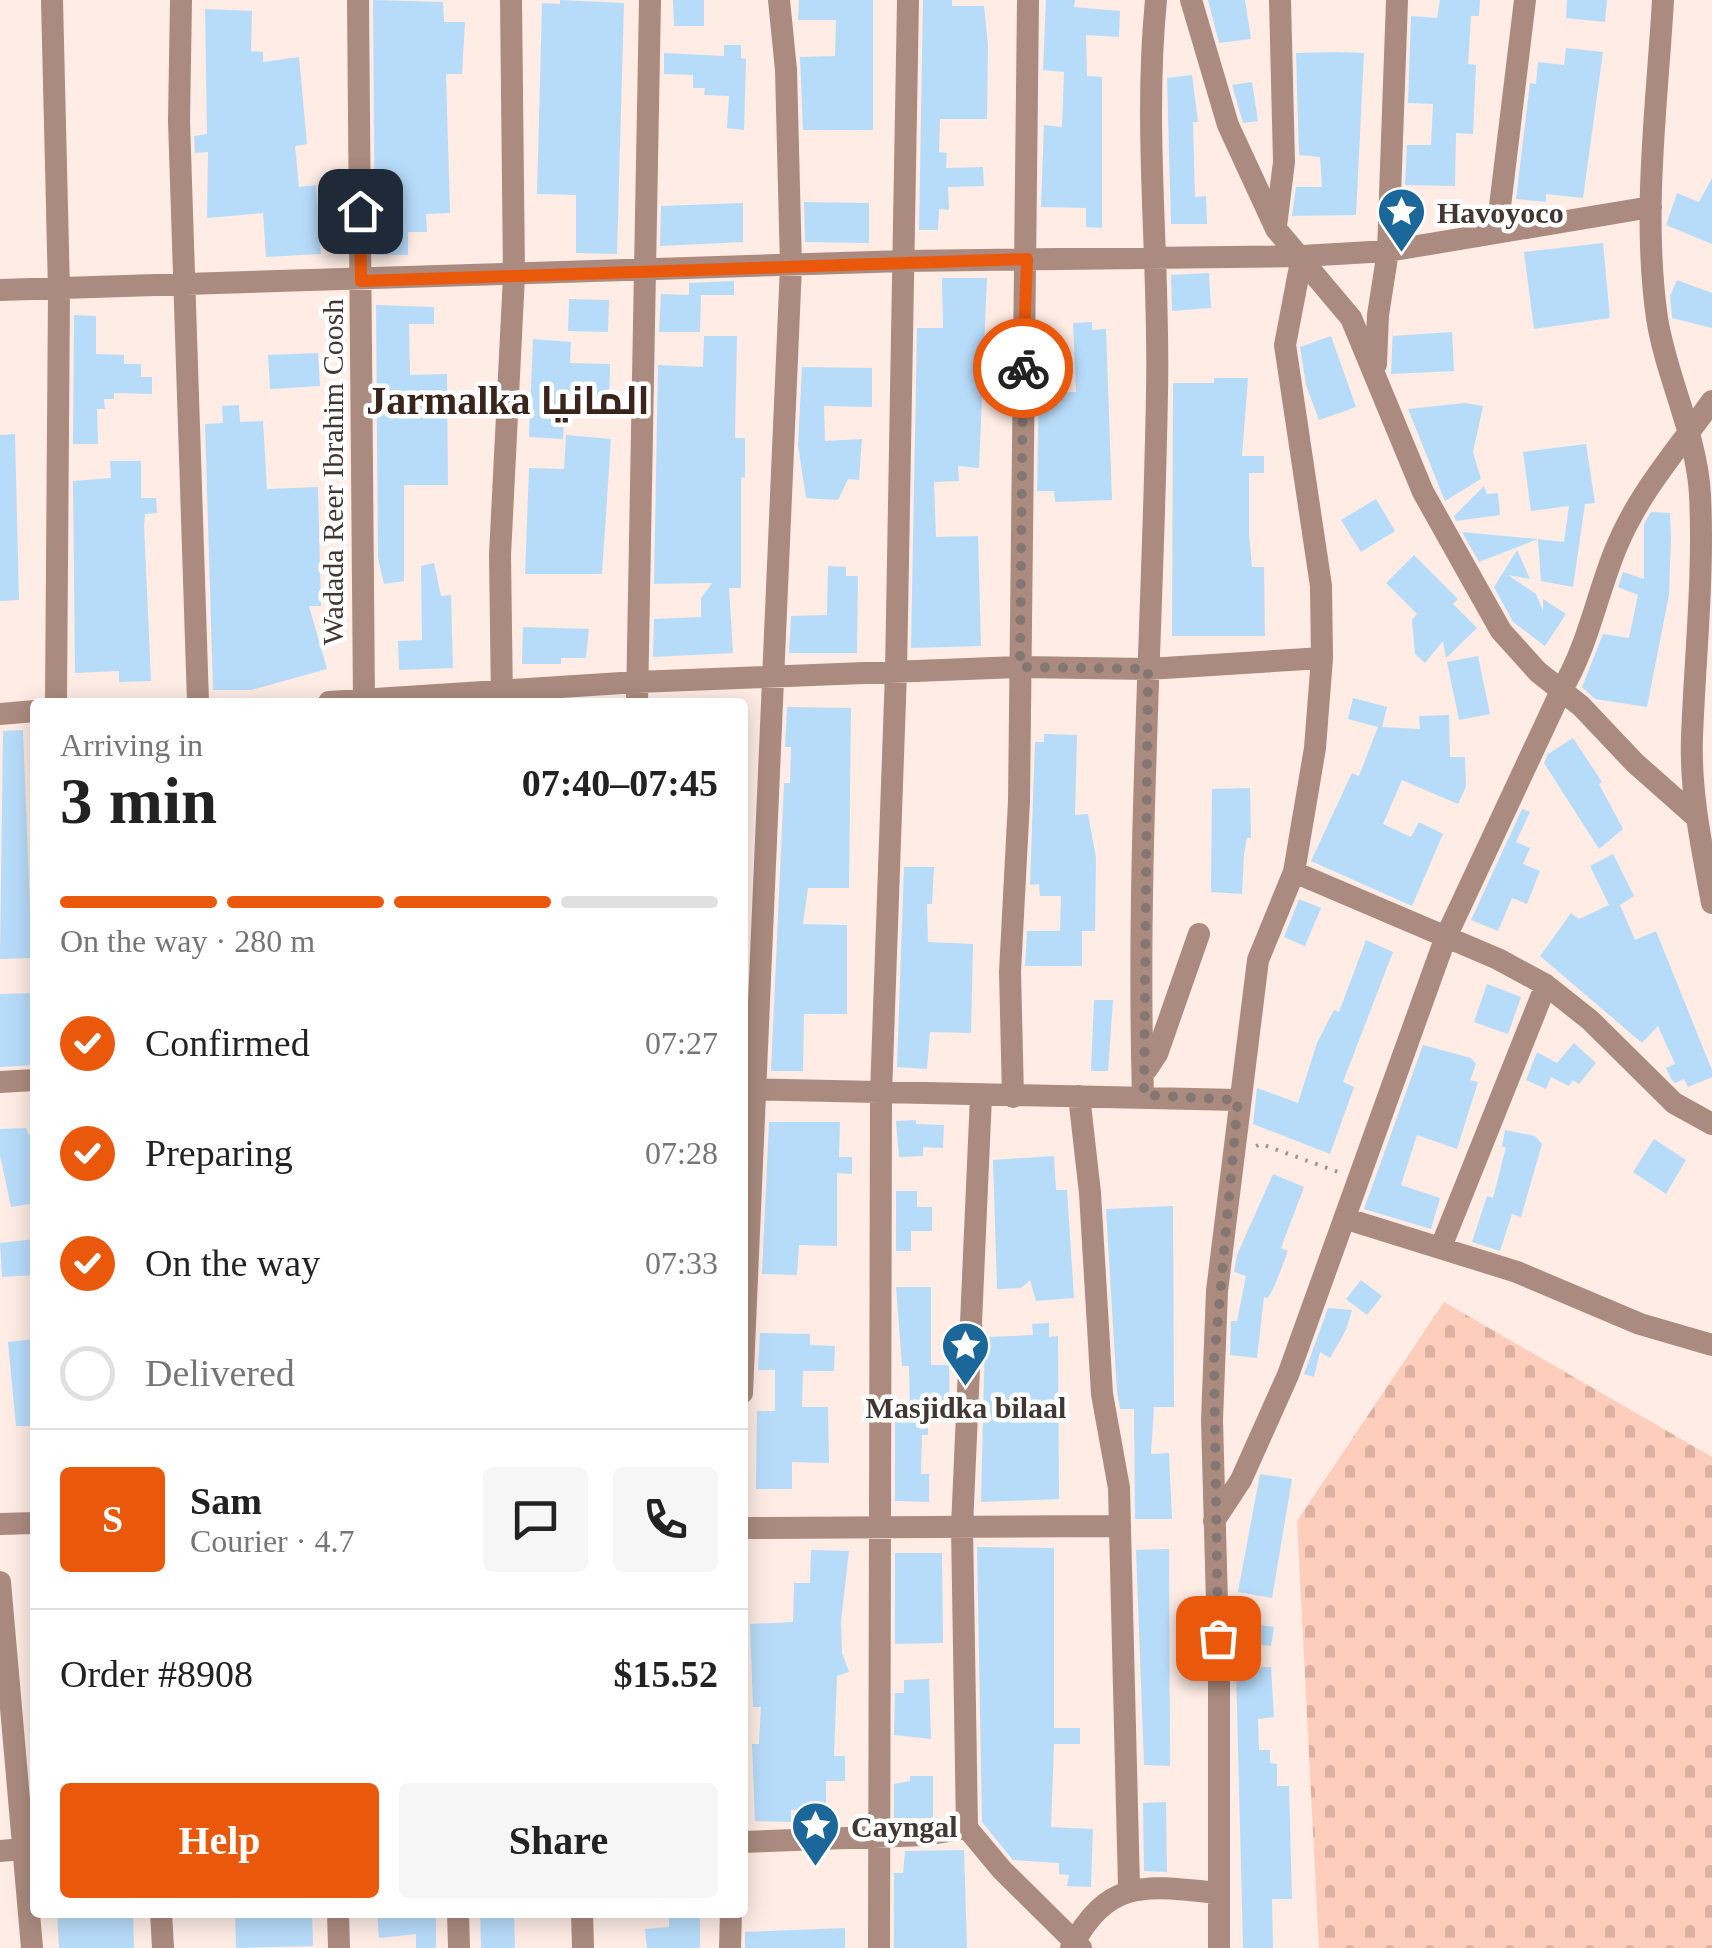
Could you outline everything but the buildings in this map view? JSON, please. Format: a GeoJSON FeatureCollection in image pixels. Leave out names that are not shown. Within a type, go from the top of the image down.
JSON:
{"type":"FeatureCollection","features":[{"type":"Feature","properties":{"kind":"street"},"geometry":{"type":"LineString","coordinates":[[52,0],[59,290],[56,698]]}},
{"type":"Feature","properties":{"kind":"street"},"geometry":{"type":"LineString","coordinates":[[180,0],[179,121],[198,698]]}},
{"type":"Feature","properties":{"kind":"street","name":"Wadada Reer Ibrahim Coosh"},"geometry":{"type":"LineString","coordinates":[[358,0],[364,698]]}},
{"type":"Feature","properties":{"kind":"street"},"geometry":{"type":"LineString","coordinates":[[502,696],[500,555],[514,276],[512,0]]}},
{"type":"Feature","properties":{"kind":"street"},"geometry":{"type":"LineString","coordinates":[[637,692],[650,0]]}},
{"type":"Feature","properties":{"kind":"street"},"geometry":{"type":"LineString","coordinates":[[748,1132],[774,680],[790,266],[786,70],[779,0]]}},
{"type":"Feature","properties":{"kind":"street"},"geometry":{"type":"LineString","coordinates":[[879,1948],[881,1094],[896,672],[908,0]]}},
{"type":"Feature","properties":{"kind":"street"},"geometry":{"type":"LineString","coordinates":[[1013,1096],[1010,972],[1019,801],[1028,0]]}},
{"type":"Feature","properties":{"kind":"street"},"geometry":{"type":"LineString","coordinates":[[1143,1086],[1148,669],[1158,381],[1153,256],[1156,0]]}},
{"type":"Feature","properties":{"kind":"street"},"geometry":{"type":"LineString","coordinates":[[1191,0],[1228,125],[1276,229],[1351,318],[1423,492],[1500,631],[1696,818]]}},
{"type":"Feature","properties":{"kind":"street"},"geometry":{"type":"LineString","coordinates":[[1276,229],[1284,162],[1280,0]]}},
{"type":"Feature","properties":{"kind":"street"},"geometry":{"type":"LineString","coordinates":[[1376,382],[1378,314],[1388,251],[1397,0]]}},
{"type":"Feature","properties":{"kind":"street"},"geometry":{"type":"LineString","coordinates":[[1497,232],[1525,0]]}},
{"type":"Feature","properties":{"kind":"street"},"geometry":{"type":"LineString","coordinates":[[1663,0],[1651,208],[1658,319],[1700,488],[1702,546],[1692,739],[1696,818],[1712,903]]}},
{"type":"Feature","properties":{"kind":"street"},"geometry":{"type":"LineString","coordinates":[[0,290],[647,272],[904,260],[1302,256],[1388,251],[1651,208]]}},
{"type":"Feature","properties":{"kind":"street"},"geometry":{"type":"LineString","coordinates":[[1219,1948],[1214,1361],[1238,1100],[1258,960],[1294,872],[1316,748],[1322,658],[1321,586],[1285,345],[1302,256]]}},
{"type":"Feature","properties":{"kind":"street"},"geometry":{"type":"LineString","coordinates":[[1214,1522],[1241,1480],[1271,1414],[1347,1219],[1445,939],[1561,691],[1582,657],[1615,549],[1637,504],[1712,401]]}},
{"type":"Feature","properties":{"kind":"street"},"geometry":{"type":"LineString","coordinates":[[456,698],[637,692],[896,672],[1020,667],[1148,669],[1322,658]]}},
{"type":"Feature","properties":{"kind":"street"},"geometry":{"type":"LineString","coordinates":[[0,714],[30,711]]}},
{"type":"Feature","properties":{"kind":"street"},"geometry":{"type":"LineString","coordinates":[[1294,872],[1498,959],[1546,985],[1590,1020],[1674,1104],[1712,1124]]}},
{"type":"Feature","properties":{"kind":"street"},"geometry":{"type":"LineString","coordinates":[[1143,1086],[1158,1054],[1199,934]]}},
{"type":"Feature","properties":{"kind":"street"},"geometry":{"type":"LineString","coordinates":[[1441,1247],[1546,985]]}},
{"type":"Feature","properties":{"kind":"street"},"geometry":{"type":"LineString","coordinates":[[0,1082],[30,1080]]}},
{"type":"Feature","properties":{"kind":"street"},"geometry":{"type":"LineString","coordinates":[[749,1089],[1079,1096],[1143,1086],[1238,1100]]}},
{"type":"Feature","properties":{"kind":"street"},"geometry":{"type":"LineString","coordinates":[[981,1096],[962,1527],[967,1828],[1075,1946],[1102,1907],[1130,1887],[1219,1893]]}},
{"type":"Feature","properties":{"kind":"street"},"geometry":{"type":"LineString","coordinates":[[1079,1096],[1090,1193],[1102,1394],[1115,1460],[1120,1526],[1130,1887]]}},
{"type":"Feature","properties":{"kind":"street"},"geometry":{"type":"LineString","coordinates":[[1347,1219],[1516,1272],[1640,1324],[1712,1344]]}},
{"type":"Feature","properties":{"kind":"street"},"geometry":{"type":"LineString","coordinates":[[0,1524],[30,1523]]}},
{"type":"Feature","properties":{"kind":"street"},"geometry":{"type":"LineString","coordinates":[[748,1528],[1120,1526]]}},
{"type":"Feature","properties":{"kind":"street"},"geometry":{"type":"LineString","coordinates":[[0,1582],[19,1849],[32,1948]]}},
{"type":"Feature","properties":{"kind":"street"},"geometry":{"type":"LineString","coordinates":[[748,1842],[881,1837],[967,1828]]}},
{"type":"Feature","properties":{"kind":"street"},"geometry":{"type":"LineString","coordinates":[[162,1918],[163,1948]]}},
{"type":"Feature","properties":{"kind":"street"},"geometry":{"type":"LineString","coordinates":[[338,1918],[339,1948]]}},
{"type":"Feature","properties":{"kind":"street"},"geometry":{"type":"LineString","coordinates":[[458,1918],[459,1948]]}},
{"type":"Feature","properties":{"kind":"street"},"geometry":{"type":"LineString","coordinates":[[582,1918],[584,1948]]}},
{"type":"Feature","properties":{"kind":"street"},"geometry":{"type":"LineString","coordinates":[[730,1948],[731,1918]]}},
{"type":"Feature","properties":{"kind":"path"},"geometry":{"type":"LineString","coordinates":[[1232,1161],[1261,1144],[1360,1180]]}},
{"type":"Feature","properties":{"kind":"green space"},"geometry":{"type":"Polygon","coordinates":[[[1444,1302],[1712,1457],[1712,1948],[1319,1948],[1297,1521],[1444,1302]]]}},
{"type":"Feature","properties":{"kind":"way so far"},"geometry":{"type":"LineString","coordinates":[[1023,368],[1020,667],[1148,669],[1144,1095],[1238,1100],[1214,1361],[1218,1638]]}},
{"type":"Feature","properties":{"kind":"place","name":"Havoyoco"},"geometry":{"type":"Point","coordinates":[1402,254]}},
{"type":"Feature","properties":{"kind":"place","name":"Masjidka bilaal"},"geometry":{"type":"Point","coordinates":[966,1388]}},
{"type":"Feature","properties":{"kind":"place","name":"Cayngal"},"geometry":{"type":"Point","coordinates":[816,1868]}},
{"type":"Feature","properties":{"kind":"district","name":"Jarmalka المانيا"},"geometry":{"type":"Point","coordinates":[508,400]}},
{"type":"Feature","properties":{"kind":"route"},"geometry":{"type":"LineString","coordinates":[[360,211],[361,281],[904,260],[1027,259],[1023,368]]}}]}
